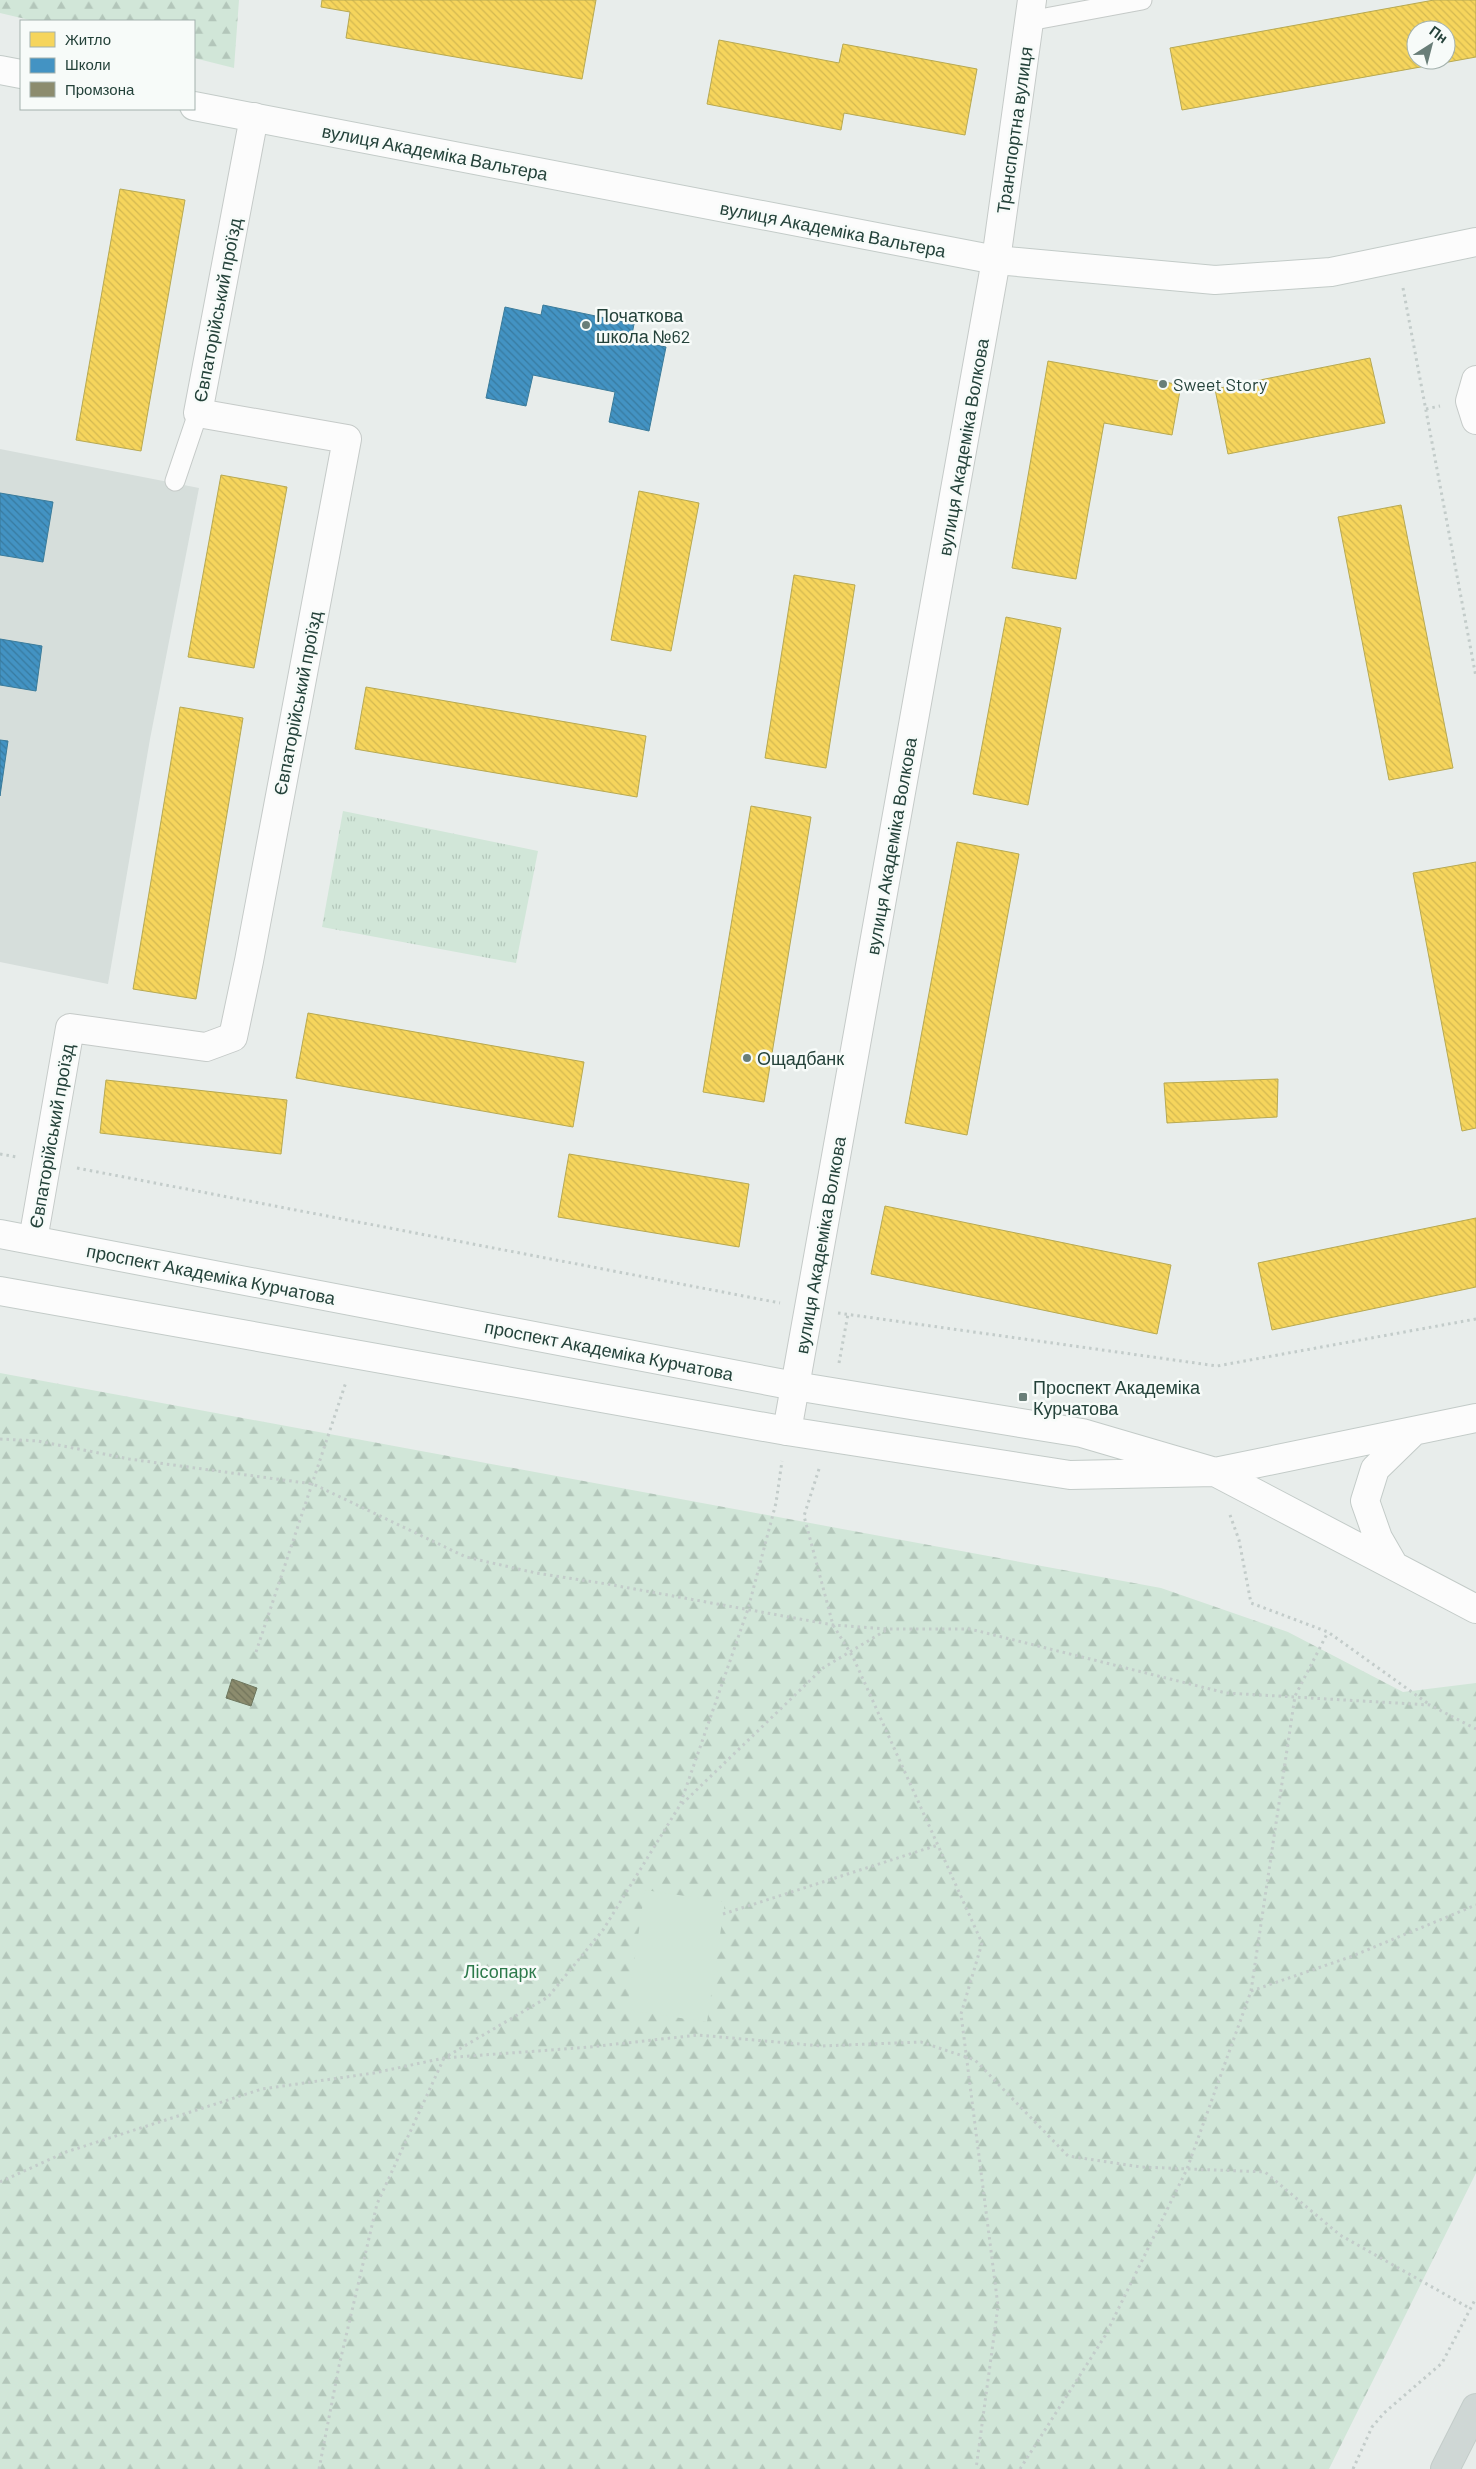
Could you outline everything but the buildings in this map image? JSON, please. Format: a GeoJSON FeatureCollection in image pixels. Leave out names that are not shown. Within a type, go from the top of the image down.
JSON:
{"type":"FeatureCollection","features":[{"type":"Feature","properties":{"kind":"main road"},"geometry":{"type":"LineString","coordinates":[[1445,2469],[1476,2408]]}},
{"type":"Feature","properties":{"kind":"street","name":"Транспортна вулиця"},"geometry":{"type":"LineString","coordinates":[[996,260],[1030,10]]}},
{"type":"Feature","properties":{"kind":"street"},"geometry":{"type":"LineString","coordinates":[[0,70],[20,74]]}},
{"type":"Feature","properties":{"kind":"street","name":"вулиця Академіка Вальтера"},"geometry":{"type":"LineString","coordinates":[[195,106],[996,260],[1214,280],[1331,272],[1398,260],[1476,242]]}},
{"type":"Feature","properties":{"kind":"street","name":"Євпаторійський проїзд"},"geometry":{"type":"LineString","coordinates":[[33,1240],[70,1028],[206,1047],[233,1037],[249,961],[347,439],[198,413],[254,117]]}},
{"type":"Feature","properties":{"kind":"street","name":"вулиця Академіка Волкова"},"geometry":{"type":"LineString","coordinates":[[787,1431],[996,260]]}},
{"type":"Feature","properties":{"kind":"street"},"geometry":{"type":"LineString","coordinates":[[1476,380],[1470,400],[1476,420]]}},
{"type":"Feature","properties":{"kind":"street","name":"проспект Академіка Курчатова"},"geometry":{"type":"LineString","coordinates":[[0,1234],[795,1386],[1082,1433],[1215,1472]]}},
{"type":"Feature","properties":{"kind":"street","name":"проспект Академіка Курчатова"},"geometry":{"type":"LineString","coordinates":[[0,1291],[787,1431],[1070,1475],[1215,1472],[1476,1418]]}},
{"type":"Feature","properties":{"kind":"street"},"geometry":{"type":"LineString","coordinates":[[1393,1564],[1378,1538],[1365,1501],[1375,1469],[1413,1432]]}},
{"type":"Feature","properties":{"kind":"street"},"geometry":{"type":"LineString","coordinates":[[1215,1472],[1476,1609]]}},
{"type":"Feature","properties":{"kind":"lane"},"geometry":{"type":"LineString","coordinates":[[1030,10],[1142,0]]}},
{"type":"Feature","properties":{"kind":"lane"},"geometry":{"type":"LineString","coordinates":[[175,481],[198,413]]}},
{"type":"Feature","properties":{"kind":"path"},"geometry":{"type":"LineString","coordinates":[[1398,260],[1476,676]]}},
{"type":"Feature","properties":{"kind":"path"},"geometry":{"type":"LineString","coordinates":[[0,1154],[809,1309],[1217,1366],[1476,1319]]}},
{"type":"Feature","properties":{"kind":"path"},"geometry":{"type":"LineString","coordinates":[[838,1372],[848,1314]]}},
{"type":"Feature","properties":{"kind":"path"},"geometry":{"type":"LineString","coordinates":[[256,1652],[355,1354]]}},
{"type":"Feature","properties":{"kind":"path"},"geometry":{"type":"LineString","coordinates":[[319,2469],[339,2366],[376,2204],[444,2058],[548,1997],[603,1930],[680,1805],[748,1609],[776,1504],[787,1431]]}},
{"type":"Feature","properties":{"kind":"path"},"geometry":{"type":"LineString","coordinates":[[0,1439],[38,1441],[128,1459],[313,1484],[466,1557],[536,1573],[832,1625],[888,1629],[970,1629],[1226,1693],[1430,1705]]}},
{"type":"Feature","properties":{"kind":"path"},"geometry":{"type":"LineString","coordinates":[[819,1469],[804,1516],[832,1625],[851,1653],[982,1943],[962,2014],[998,2306],[976,2469]]}},
{"type":"Feature","properties":{"kind":"path"},"geometry":{"type":"LineString","coordinates":[[1215,1472],[1239,1540],[1251,1603],[1328,1632],[1430,1705],[1476,1729]]}},
{"type":"Feature","properties":{"kind":"path"},"geometry":{"type":"LineString","coordinates":[[680,1805],[823,1668],[851,1653],[888,1629]]}},
{"type":"Feature","properties":{"kind":"path"},"geometry":{"type":"LineString","coordinates":[[1020,2469],[1105,2336],[1187,2169],[1251,1991],[1295,1696],[1328,1632]]}},
{"type":"Feature","properties":{"kind":"path"},"geometry":{"type":"LineString","coordinates":[[723,1914],[938,1845]]}},
{"type":"Feature","properties":{"kind":"path"},"geometry":{"type":"LineString","coordinates":[[1251,1991],[1350,1956],[1476,1905]]}},
{"type":"Feature","properties":{"kind":"path"},"geometry":{"type":"LineString","coordinates":[[0,2182],[66,2152],[262,2089],[374,2073],[444,2058],[590,2047],[698,2035],[821,2046],[921,2042],[975,2060],[1068,2156],[1141,2168],[1265,2172],[1340,2235],[1470,2310]]}},
{"type":"Feature","properties":{"kind":"path"},"geometry":{"type":"LineString","coordinates":[[1353,2469],[1372,2427],[1384,2413],[1442,2363],[1476,2298]]}},
{"type":"Feature","properties":{"kind":"shaded area"},"geometry":{"type":"Polygon","coordinates":[[[0,449],[199,488],[150,739],[108,984],[0,962],[0,449]]]}},
{"type":"Feature","properties":{"kind":"green space"},"geometry":{"type":"Polygon","coordinates":[[[0,0],[239,0],[234,68],[195,58],[195,20],[30,20],[0,13],[0,0]]]}},
{"type":"Feature","properties":{"kind":"green space"},"geometry":{"type":"Polygon","coordinates":[[[343,811],[538,851],[516,963],[322,927],[343,811]]]}},
{"type":"Feature","properties":{"kind":"green space","name":"Лісопарк"},"geometry":{"type":"Polygon","coordinates":[[[0,1373],[1161,1588],[1288,1632],[1403,1692],[1476,1683],[1476,2173],[1329,2469],[0,2469],[0,1373]]]}},
{"type":"Feature","properties":{"kind":"green space"},"geometry":{"type":"Polygon","coordinates":[[[645,1890],[725,1902],[707,2022],[627,2010],[645,1890]]]}},
{"type":"Feature","properties":{"kind":"place","name":"Початкова школа №62"},"geometry":{"type":"Point","coordinates":[586,325]}},
{"type":"Feature","properties":{"kind":"place","name":"Sweet Story"},"geometry":{"type":"Point","coordinates":[1163,384]}},
{"type":"Feature","properties":{"kind":"place","name":"Ощадбанк"},"geometry":{"type":"Point","coordinates":[747,1058]}},
{"type":"Feature","properties":{"kind":"place","name":"Проспект Академіка Курчатова"},"geometry":{"type":"Point","coordinates":[1023,1397]}}]}
